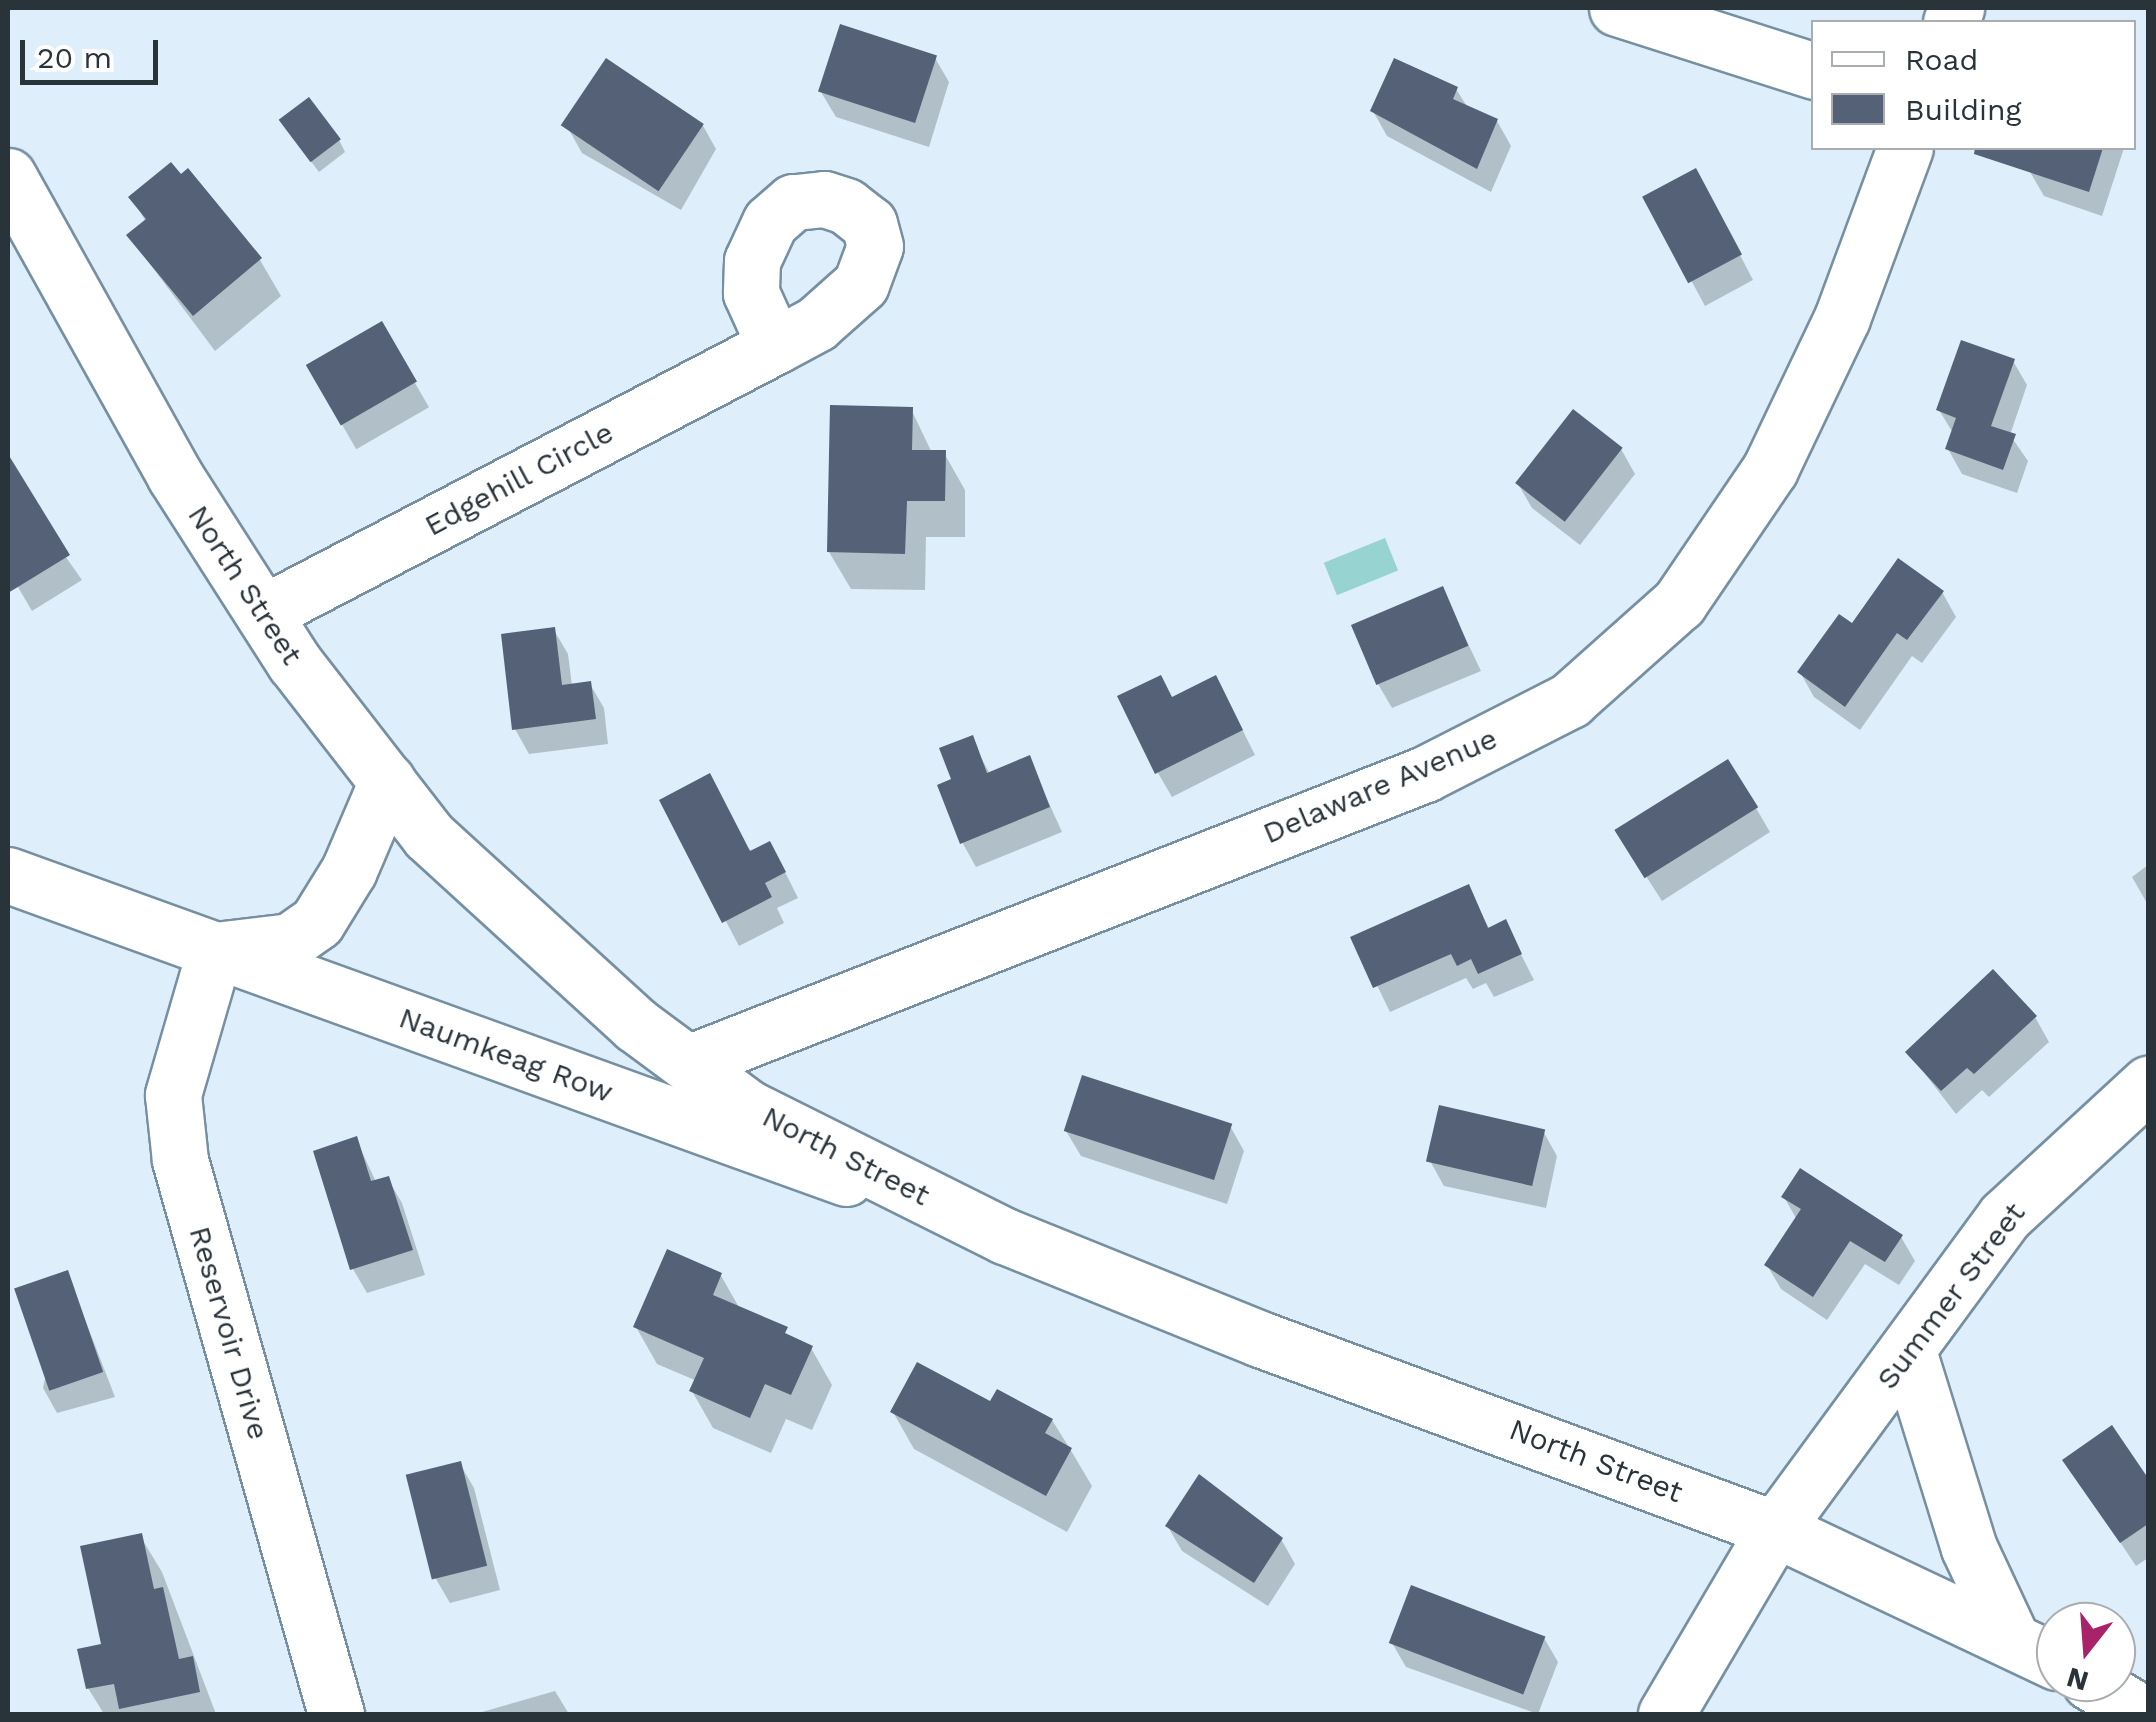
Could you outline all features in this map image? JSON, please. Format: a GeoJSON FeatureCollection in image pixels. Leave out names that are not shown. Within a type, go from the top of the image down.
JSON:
{"type":"FeatureCollection","features":[{"type":"Feature","properties":{"kind":"street"},"geometry":{"type":"LineString","coordinates":[[1617,8],[1811,70]]}},
{"type":"Feature","properties":{"kind":"street","name":"Delaware Avenue"},"geometry":{"type":"LineString","coordinates":[[688,1063],[1425,774],[1570,700],[1679,604],[1770,469],[1842,318],[1904,150]]}},
{"type":"Feature","properties":{"kind":"street","name":"North Street"},"geometry":{"type":"LineString","coordinates":[[8,176],[175,476],[263,613],[429,836],[636,1025],[748,1108],[1005,1236],[1260,1339],[1775,1529],[2034,1650]]}},
{"type":"Feature","properties":{"kind":"street","name":"Edgehill Circle"},"geometry":{"type":"LineString","coordinates":[[263,613],[775,346]]}},
{"type":"Feature","properties":{"kind":"street"},"geometry":{"type":"LineString","coordinates":[[214,950],[290,940],[317,922],[349,870],[387,781]]}},
{"type":"Feature","properties":{"kind":"street","name":"Naumkeag Row"},"geometry":{"type":"LineString","coordinates":[[8,875],[1005,1236]]}},
{"type":"Feature","properties":{"kind":"street","name":"Reservoir Drive"},"geometry":{"type":"LineString","coordinates":[[214,950],[173,1095],[180,1160],[336,1714]]}},
{"type":"Feature","properties":{"kind":"street","name":"Summer Street"},"geometry":{"type":"LineString","coordinates":[[1666,1714],[1775,1529],[2004,1216],[2148,1084]]}},
{"type":"Feature","properties":{"kind":"street"},"geometry":{"type":"LineString","coordinates":[[1908,1351],[1968,1548],[2034,1650]]}},
{"type":"Feature","properties":{"kind":"shaded area"},"geometry":{"type":"Polygon","coordinates":[[[1385,538],[1398,570],[1337,595],[1324,563],[1385,538]]]}},
{"type":"Feature","properties":{"kind":"building"},"geometry":{"type":"Polygon","coordinates":[[[840,24],[937,56],[915,123],[818,92],[840,24]]]}},
{"type":"Feature","properties":{"kind":"building"},"geometry":{"type":"Polygon","coordinates":[[[606,58],[704,124],[659,191],[561,125],[606,58]]]}},
{"type":"Feature","properties":{"kind":"building"},"geometry":{"type":"Polygon","coordinates":[[[1394,58],[1458,87],[1453,99],[1498,119],[1477,169],[1370,111],[1394,58]]]}},
{"type":"Feature","properties":{"kind":"building"},"geometry":{"type":"Polygon","coordinates":[[[309,97],[341,139],[311,162],[279,120],[309,97]]]}},
{"type":"Feature","properties":{"kind":"building"},"geometry":{"type":"Polygon","coordinates":[[[1975,150],[2102,150],[2089,192],[1974,154],[1975,150]]]}},
{"type":"Feature","properties":{"kind":"building"},"geometry":{"type":"Polygon","coordinates":[[[171,162],[181,174],[188,168],[262,258],[193,316],[126,235],[146,219],[128,197],[171,162]]]}},
{"type":"Feature","properties":{"kind":"building"},"geometry":{"type":"Polygon","coordinates":[[[1696,168],[1742,255],[1688,283],[1642,197],[1696,168]]]}},
{"type":"Feature","properties":{"kind":"building"},"geometry":{"type":"Polygon","coordinates":[[[382,321],[417,382],[341,426],[306,365],[382,321]]]}},
{"type":"Feature","properties":{"kind":"building"},"geometry":{"type":"Polygon","coordinates":[[[1961,340],[2015,359],[1991,426],[2016,434],[2003,470],[1945,449],[1956,418],[1936,410],[1961,340]]]}},
{"type":"Feature","properties":{"kind":"building"},"geometry":{"type":"Polygon","coordinates":[[[830,405],[913,407],[912,450],[946,450],[945,501],[907,501],[905,554],[827,552],[830,405]]]}},
{"type":"Feature","properties":{"kind":"building"},"geometry":{"type":"Polygon","coordinates":[[[1573,409],[1623,448],[1565,522],[1515,483],[1573,409]]]}},
{"type":"Feature","properties":{"kind":"building"},"geometry":{"type":"Polygon","coordinates":[[[8,454],[70,555],[8,593],[8,454]]]}},
{"type":"Feature","properties":{"kind":"building"},"geometry":{"type":"Polygon","coordinates":[[[1898,558],[1944,591],[1907,640],[1897,633],[1845,707],[1797,672],[1839,614],[1852,623],[1898,558]]]}},
{"type":"Feature","properties":{"kind":"building"},"geometry":{"type":"Polygon","coordinates":[[[1443,586],[1468,646],[1376,685],[1351,625],[1443,586]]]}},
{"type":"Feature","properties":{"kind":"building"},"geometry":{"type":"Polygon","coordinates":[[[555,627],[562,685],[591,681],[596,719],[512,730],[501,634],[555,627]]]}},
{"type":"Feature","properties":{"kind":"building"},"geometry":{"type":"Polygon","coordinates":[[[1161,675],[1172,697],[1216,675],[1243,730],[1155,774],[1117,696],[1161,675]]]}},
{"type":"Feature","properties":{"kind":"building"},"geometry":{"type":"Polygon","coordinates":[[[973,735],[987,773],[1030,755],[1050,807],[960,844],[937,785],[951,779],[939,748],[973,735]]]}},
{"type":"Feature","properties":{"kind":"building"},"geometry":{"type":"Polygon","coordinates":[[[1728,759],[1758,807],[1645,878],[1614,830],[1728,759]]]}},
{"type":"Feature","properties":{"kind":"building"},"geometry":{"type":"Polygon","coordinates":[[[710,773],[750,851],[770,841],[786,872],[765,883],[772,897],[722,923],[659,800],[710,773]]]}},
{"type":"Feature","properties":{"kind":"building"},"geometry":{"type":"Polygon","coordinates":[[[1469,884],[1488,928],[1506,919],[1522,954],[1478,974],[1471,959],[1457,966],[1451,954],[1373,988],[1350,937],[1469,884]]]}},
{"type":"Feature","properties":{"kind":"building"},"geometry":{"type":"Polygon","coordinates":[[[1993,969],[2037,1016],[1974,1074],[1967,1068],[1941,1091],[1905,1052],[1993,969]]]}},
{"type":"Feature","properties":{"kind":"building"},"geometry":{"type":"Polygon","coordinates":[[[1082,1075],[1232,1124],[1214,1180],[1064,1131],[1082,1075]]]}},
{"type":"Feature","properties":{"kind":"building"},"geometry":{"type":"Polygon","coordinates":[[[1439,1105],[1545,1130],[1532,1186],[1426,1162],[1439,1105]]]}},
{"type":"Feature","properties":{"kind":"building"},"geometry":{"type":"Polygon","coordinates":[[[357,1136],[371,1181],[389,1176],[413,1250],[350,1270],[313,1151],[357,1136]]]}},
{"type":"Feature","properties":{"kind":"building"},"geometry":{"type":"Polygon","coordinates":[[[1800,1168],[1903,1235],[1885,1262],[1850,1241],[1813,1297],[1764,1265],[1801,1209],[1781,1197],[1800,1168]]]}},
{"type":"Feature","properties":{"kind":"building"},"geometry":{"type":"Polygon","coordinates":[[[667,1249],[722,1273],[713,1295],[788,1327],[785,1333],[813,1346],[791,1395],[765,1384],[750,1418],[689,1391],[704,1358],[633,1327],[667,1249]]]}},
{"type":"Feature","properties":{"kind":"building"},"geometry":{"type":"Polygon","coordinates":[[[68,1270],[103,1372],[49,1391],[14,1289],[68,1270]]]}},
{"type":"Feature","properties":{"kind":"building"},"geometry":{"type":"Polygon","coordinates":[[[917,1362],[990,1401],[997,1389],[1053,1419],[1045,1433],[1072,1448],[1046,1496],[890,1412],[917,1362]]]}},
{"type":"Feature","properties":{"kind":"building"},"geometry":{"type":"Polygon","coordinates":[[[2112,1425],[2148,1478],[2148,1524],[2120,1543],[2062,1460],[2112,1425]]]}},
{"type":"Feature","properties":{"kind":"building"},"geometry":{"type":"Polygon","coordinates":[[[461,1461],[487,1566],[432,1580],[406,1475],[461,1461]]]}},
{"type":"Feature","properties":{"kind":"building"},"geometry":{"type":"Polygon","coordinates":[[[1199,1474],[1283,1538],[1254,1583],[1165,1526],[1199,1474]]]}},
{"type":"Feature","properties":{"kind":"building"},"geometry":{"type":"Polygon","coordinates":[[[142,1533],[154,1589],[163,1587],[179,1659],[193,1656],[200,1692],[119,1709],[114,1684],[86,1689],[77,1649],[101,1644],[80,1546],[142,1533]]]}},
{"type":"Feature","properties":{"kind":"building"},"geometry":{"type":"Polygon","coordinates":[[[1411,1585],[1545,1637],[1523,1694],[1389,1643],[1411,1585]]]}}]}
